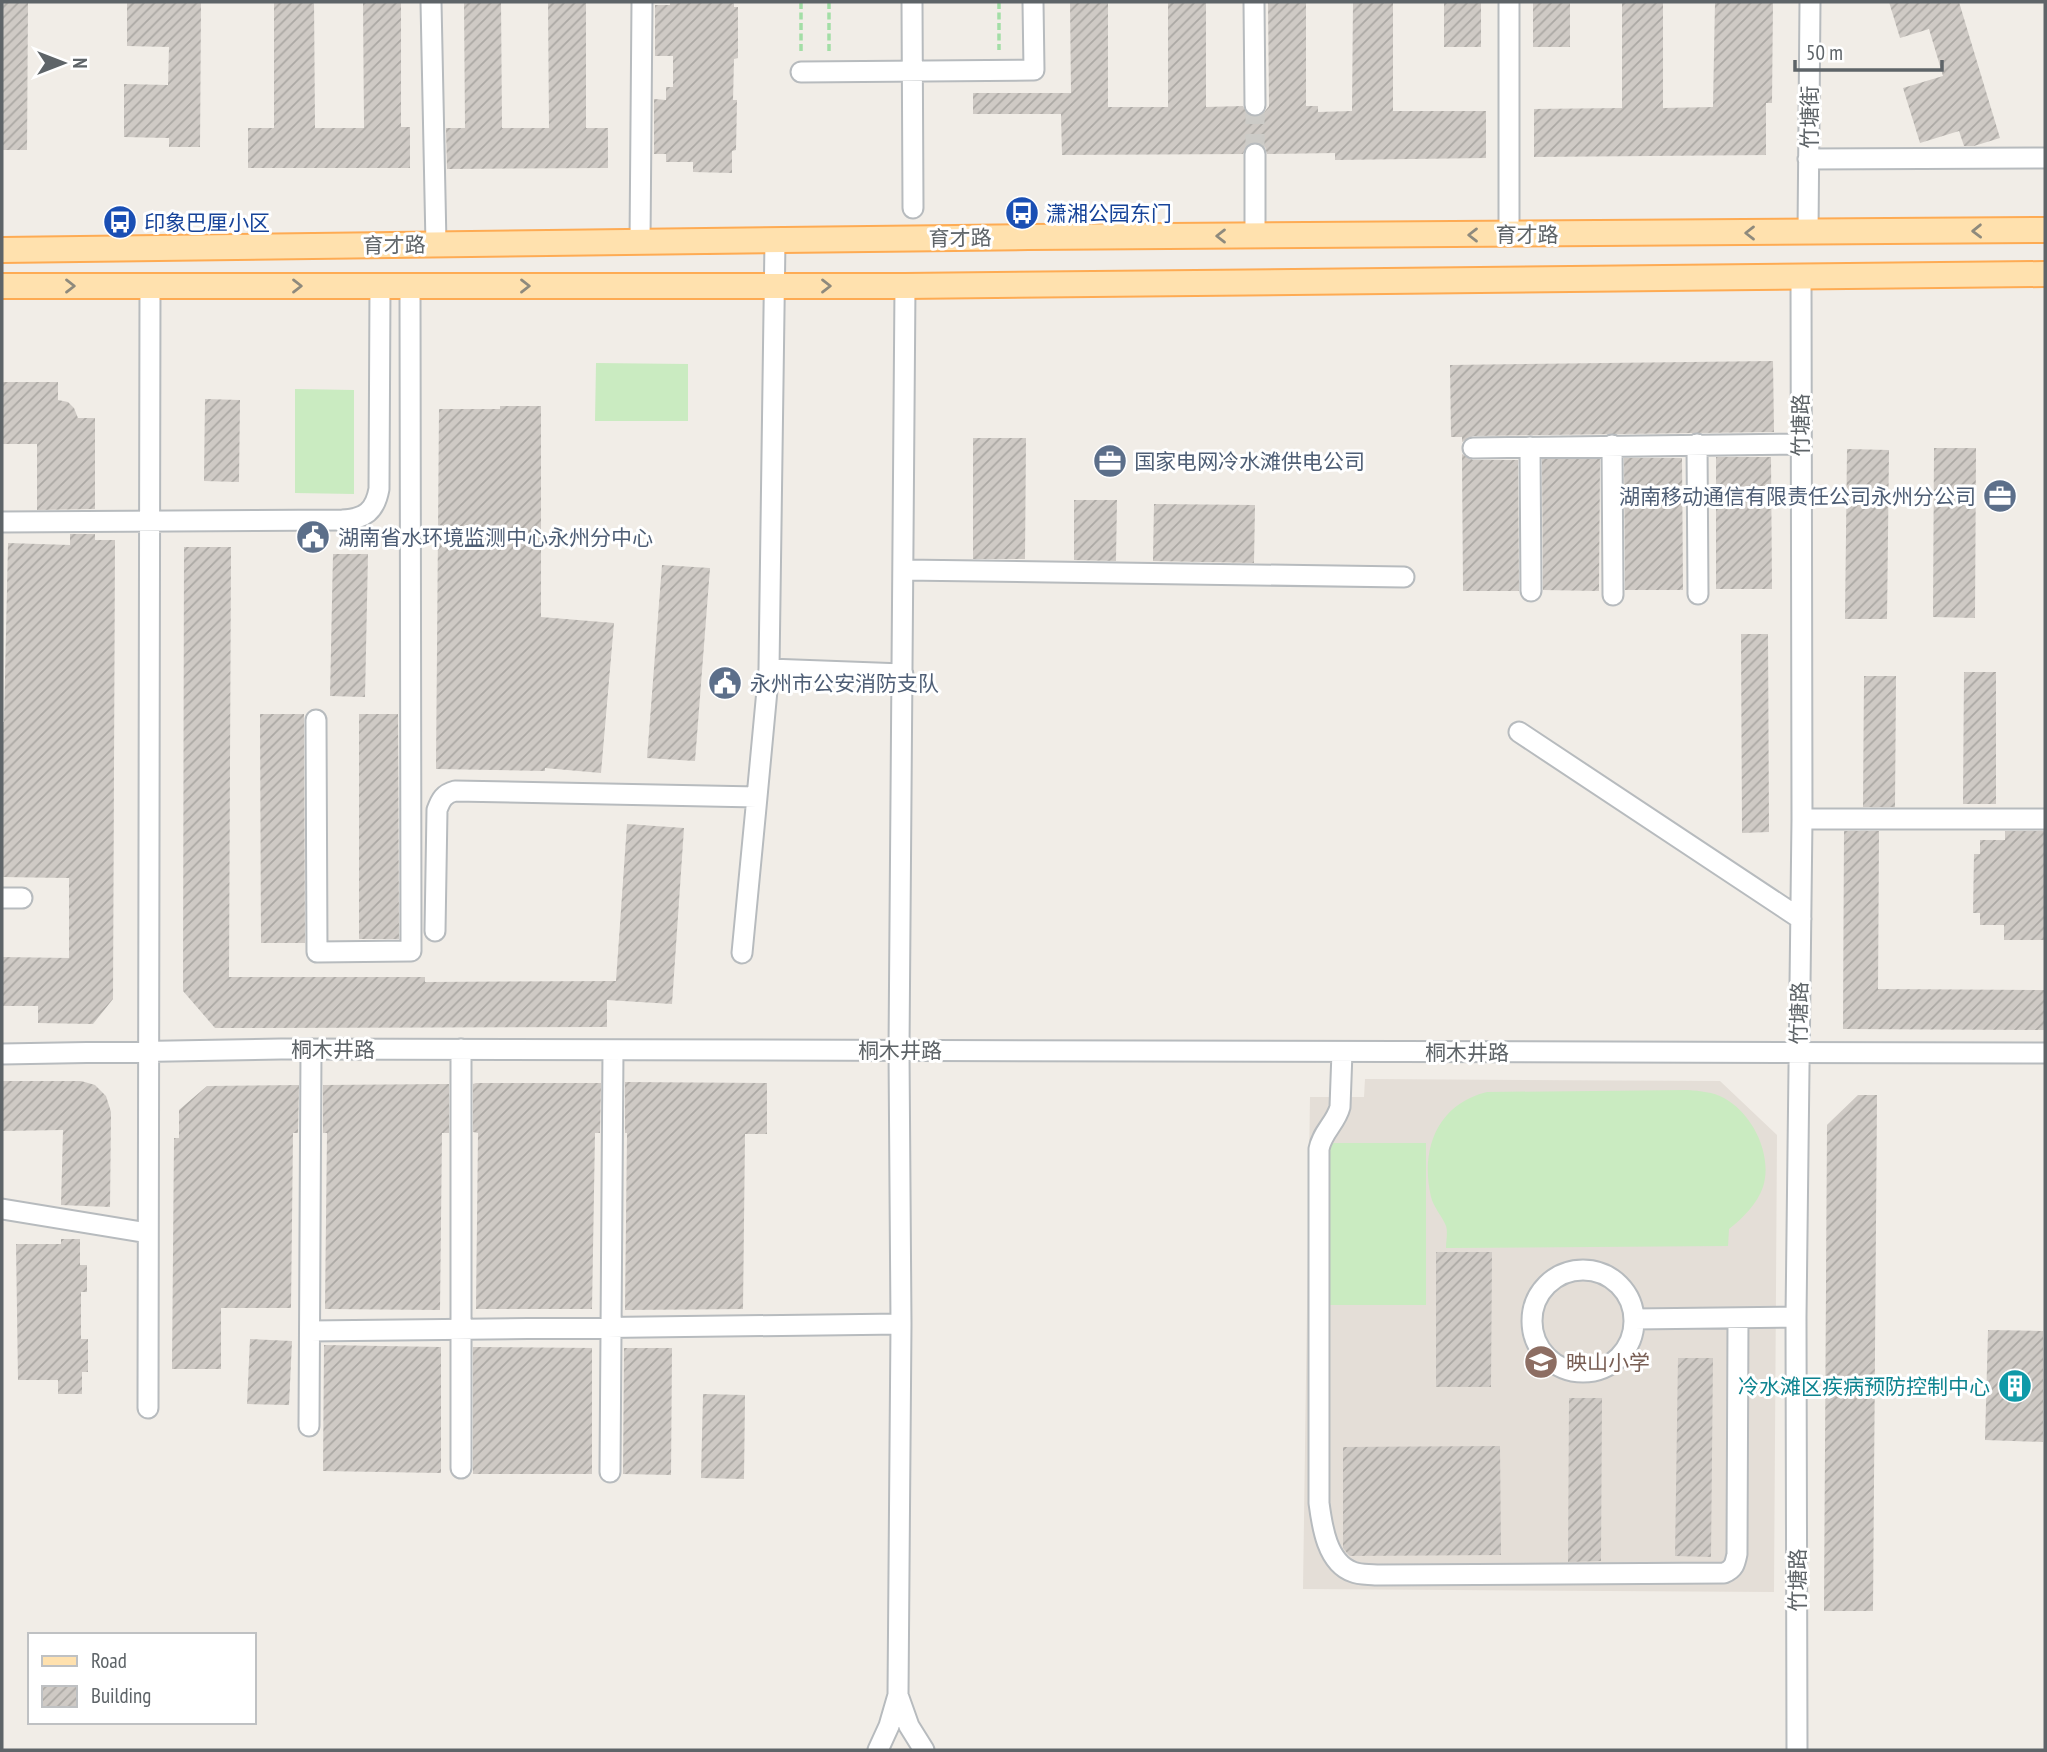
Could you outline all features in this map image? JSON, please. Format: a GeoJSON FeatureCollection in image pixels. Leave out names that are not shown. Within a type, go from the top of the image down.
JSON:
{"type":"FeatureCollection","features":[{"type":"Feature","properties":{"kind":"main road","name":"育才路"},"geometry":{"type":"LineString","coordinates":[[2,250],[775,240],[2045,230]]}},
{"type":"Feature","properties":{"kind":"main road","name":"育才路"},"geometry":{"type":"LineString","coordinates":[[2,286],[905,286],[2045,274]]}},
{"type":"Feature","properties":{"kind":"street"},"geometry":{"type":"LineString","coordinates":[[431,2],[436,244]]}},
{"type":"Feature","properties":{"kind":"street"},"geometry":{"type":"LineString","coordinates":[[640,242],[642,2]]}},
{"type":"Feature","properties":{"kind":"street"},"geometry":{"type":"LineString","coordinates":[[912,2],[913,208]]}},
{"type":"Feature","properties":{"kind":"street"},"geometry":{"type":"LineString","coordinates":[[801,72],[1034,70],[1034,2]]}},
{"type":"Feature","properties":{"kind":"street"},"geometry":{"type":"LineString","coordinates":[[1254,2],[1255,105]]}},
{"type":"Feature","properties":{"kind":"street"},"geometry":{"type":"LineString","coordinates":[[1509,2],[1509,234]]}},
{"type":"Feature","properties":{"kind":"street","name":"竹塘街"},"geometry":{"type":"LineString","coordinates":[[1808,233],[1810,2]]}},
{"type":"Feature","properties":{"kind":"street"},"geometry":{"type":"LineString","coordinates":[[1255,154],[1255,236]]}},
{"type":"Feature","properties":{"kind":"street"},"geometry":{"type":"LineString","coordinates":[[1808,159],[2045,158]]}},
{"type":"Feature","properties":{"kind":"street"},"geometry":{"type":"LineString","coordinates":[[742,953],[769,669],[775,240]]}},
{"type":"Feature","properties":{"kind":"street","name":"竹塘路"},"geometry":{"type":"LineString","coordinates":[[1797,1750],[1796,1317],[1802,819],[1801,277]]}},
{"type":"Feature","properties":{"kind":"street"},"geometry":{"type":"LineString","coordinates":[[148,1408],[150,286]]}},
{"type":"Feature","properties":{"kind":"street"},"geometry":{"type":"LineString","coordinates":[[2,522],[342,520],[358,519],[370,513],[376,504],[379,489],[380,286]]}},
{"type":"Feature","properties":{"kind":"street"},"geometry":{"type":"LineString","coordinates":[[316,720],[317,952],[411,951],[410,286]]}},
{"type":"Feature","properties":{"kind":"street"},"geometry":{"type":"LineString","coordinates":[[878,1750],[889,1726],[898,1695],[905,286]]}},
{"type":"Feature","properties":{"kind":"street"},"geometry":{"type":"LineString","coordinates":[[1697,444],[1698,594]]}},
{"type":"Feature","properties":{"kind":"street"},"geometry":{"type":"LineString","coordinates":[[1473,448],[1800,444]]}},
{"type":"Feature","properties":{"kind":"street"},"geometry":{"type":"LineString","coordinates":[[1612,445],[1613,595]]}},
{"type":"Feature","properties":{"kind":"street"},"geometry":{"type":"LineString","coordinates":[[1530,447],[1531,591]]}},
{"type":"Feature","properties":{"kind":"street"},"geometry":{"type":"LineString","coordinates":[[904,570],[1404,577]]}},
{"type":"Feature","properties":{"kind":"street"},"geometry":{"type":"LineString","coordinates":[[769,669],[903,674]]}},
{"type":"Feature","properties":{"kind":"street"},"geometry":{"type":"LineString","coordinates":[[1519,732],[1801,919]]}},
{"type":"Feature","properties":{"kind":"street"},"geometry":{"type":"LineString","coordinates":[[436,931],[438,810],[440,800],[446,794],[757,797]]}},
{"type":"Feature","properties":{"kind":"street"},"geometry":{"type":"LineString","coordinates":[[1802,819],[2045,820]]}},
{"type":"Feature","properties":{"kind":"street"},"geometry":{"type":"LineString","coordinates":[[2,898],[22,898]]}},
{"type":"Feature","properties":{"kind":"street"},"geometry":{"type":"LineString","coordinates":[[309,1426],[311,1049]]}},
{"type":"Feature","properties":{"kind":"street","name":"桐木井路"},"geometry":{"type":"LineString","coordinates":[[2,1054],[311,1049],[2045,1053]]}},
{"type":"Feature","properties":{"kind":"street"},"geometry":{"type":"LineString","coordinates":[[461,1049],[461,1468]]}},
{"type":"Feature","properties":{"kind":"street"},"geometry":{"type":"LineString","coordinates":[[610,1472],[613,1050]]}},
{"type":"Feature","properties":{"kind":"street"},"geometry":{"type":"LineString","coordinates":[[1342,1052],[1340,1107],[1338,1115],[1321,1139],[1319,1149],[1319,1503],[1328,1544],[1337,1561],[1352,1572],[1376,1575],[1724,1573],[1731,1570],[1737,1554],[1738,1318]]}},
{"type":"Feature","properties":{"kind":"street"},"geometry":{"type":"LineString","coordinates":[[2,1209],[148,1233]]}},
{"type":"Feature","properties":{"kind":"street"},"geometry":{"type":"LineString","coordinates":[[1582,1269],[1599,1272],[1615,1280],[1626,1293],[1634,1319],[1630,1343],[1621,1357],[1608,1367],[1592,1373],[1576,1373],[1559,1368],[1546,1358],[1536,1344],[1532,1328],[1532,1311],[1538,1295],[1550,1281],[1565,1272],[1582,1269]]}},
{"type":"Feature","properties":{"kind":"street"},"geometry":{"type":"LineString","coordinates":[[1634,1319],[1796,1317]]}},
{"type":"Feature","properties":{"kind":"street"},"geometry":{"type":"LineString","coordinates":[[310,1331],[901,1324]]}},
{"type":"Feature","properties":{"kind":"street"},"geometry":{"type":"LineString","coordinates":[[898,1695],[909,1726],[924,1750]]}},
{"type":"Feature","properties":{"kind":"path"},"geometry":{"type":"LineString","coordinates":[[801,2],[801,72]]}},
{"type":"Feature","properties":{"kind":"path"},"geometry":{"type":"LineString","coordinates":[[829,2],[829,72]]}},
{"type":"Feature","properties":{"kind":"path"},"geometry":{"type":"LineString","coordinates":[[999,2],[999,70]]}},
{"type":"Feature","properties":{"kind":"shaded area","name":"映山小学"},"geometry":{"type":"Polygon","coordinates":[[[1365,1079],[1720,1081],[1777,1135],[1774,1592],[1303,1589],[1310,1097],[1364,1097],[1365,1079]]]}},
{"type":"Feature","properties":{"kind":"green space"},"geometry":{"type":"Polygon","coordinates":[[[596,363],[688,364],[688,421],[595,421],[596,363]]]}},
{"type":"Feature","properties":{"kind":"green space"},"geometry":{"type":"Polygon","coordinates":[[[295,389],[354,390],[354,494],[295,493],[295,389]]]}},
{"type":"Feature","properties":{"kind":"green space"},"geometry":{"type":"Polygon","coordinates":[[[1688,1090],[1715,1094],[1734,1105],[1752,1125],[1763,1149],[1763,1187],[1749,1210],[1729,1229],[1728,1246],[1446,1248],[1447,1228],[1431,1197],[1428,1162],[1436,1131],[1444,1118],[1456,1107],[1487,1092],[1688,1090]]]}},
{"type":"Feature","properties":{"kind":"green space"},"geometry":{"type":"Polygon","coordinates":[[[1328,1143],[1426,1143],[1426,1305],[1328,1305],[1328,1143]]]}},
{"type":"Feature","properties":{"kind":"building"},"geometry":{"type":"Polygon","coordinates":[[[2,2],[28,2],[27,150],[2,150],[2,2]]]}},
{"type":"Feature","properties":{"kind":"building"},"geometry":{"type":"Polygon","coordinates":[[[127,2],[201,2],[200,147],[169,147],[169,138],[124,137],[124,84],[168,85],[169,47],[127,46],[127,2]]]}},
{"type":"Feature","properties":{"kind":"building"},"geometry":{"type":"Polygon","coordinates":[[[274,2],[314,2],[315,128],[364,128],[363,2],[401,2],[401,127],[410,127],[410,168],[248,168],[248,128],[274,128],[274,2]]]}},
{"type":"Feature","properties":{"kind":"building"},"geometry":{"type":"Polygon","coordinates":[[[464,2],[501,2],[502,128],[549,128],[548,2],[586,2],[586,128],[608,128],[608,168],[447,169],[446,128],[465,128],[464,2]]]}},
{"type":"Feature","properties":{"kind":"building"},"geometry":{"type":"Polygon","coordinates":[[[670,2],[734,2],[734,7],[738,7],[738,58],[734,59],[733,100],[737,100],[736,150],[732,151],[732,173],[693,172],[693,162],[666,162],[666,154],[654,154],[654,99],[666,100],[666,87],[673,87],[673,56],[655,56],[655,5],[670,5],[670,2]]]}},
{"type":"Feature","properties":{"kind":"building"},"geometry":{"type":"Polygon","coordinates":[[[1070,2],[1108,2],[1108,107],[1168,107],[1168,2],[1206,2],[1206,107],[1243,106],[1248,115],[1254,117],[1262,115],[1269,106],[1268,2],[1306,2],[1306,106],[1318,106],[1318,112],[1352,111],[1353,2],[1393,2],[1393,111],[1486,111],[1486,158],[1335,160],[1335,153],[1267,154],[1265,147],[1256,142],[1248,144],[1243,154],[1062,155],[1061,114],[973,114],[973,93],[1071,93],[1070,2]]]}},
{"type":"Feature","properties":{"kind":"building"},"geometry":{"type":"Polygon","coordinates":[[[1444,2],[1481,2],[1481,47],[1444,47],[1444,2]]]}},
{"type":"Feature","properties":{"kind":"building"},"geometry":{"type":"Polygon","coordinates":[[[1533,2],[1570,2],[1570,47],[1533,47],[1533,2]]]}},
{"type":"Feature","properties":{"kind":"building"},"geometry":{"type":"Polygon","coordinates":[[[1622,2],[1663,2],[1663,108],[1713,107],[1715,2],[1773,2],[1772,103],[1766,103],[1766,155],[1534,157],[1534,109],[1622,108],[1622,2]]]}},
{"type":"Feature","properties":{"kind":"building"},"geometry":{"type":"Polygon","coordinates":[[[1889,2],[1959,2],[2000,138],[1974,146],[1964,146],[1959,131],[1920,143],[1903,88],[1943,76],[1929,29],[1900,38],[1889,2]]]}},
{"type":"Feature","properties":{"kind":"building"},"geometry":{"type":"Polygon","coordinates":[[[1773,361],[1774,432],[1473,436],[1462,442],[1462,437],[1451,437],[1450,365],[1773,361]]]}},
{"type":"Feature","properties":{"kind":"building"},"geometry":{"type":"Polygon","coordinates":[[[2,382],[58,382],[58,400],[68,402],[78,418],[95,418],[95,509],[37,510],[37,444],[2,444],[2,382]]]}},
{"type":"Feature","properties":{"kind":"building"},"geometry":{"type":"Polygon","coordinates":[[[205,399],[240,400],[239,482],[204,481],[205,399]]]}},
{"type":"Feature","properties":{"kind":"building"},"geometry":{"type":"Polygon","coordinates":[[[500,406],[541,406],[541,617],[614,623],[601,773],[545,768],[545,771],[436,769],[439,409],[500,409],[500,406]]]}},
{"type":"Feature","properties":{"kind":"building"},"geometry":{"type":"Polygon","coordinates":[[[973,438],[1026,438],[1025,559],[973,559],[973,438]]]}},
{"type":"Feature","properties":{"kind":"building"},"geometry":{"type":"Polygon","coordinates":[[[1934,448],[1976,448],[1975,618],[1933,617],[1934,448]]]}},
{"type":"Feature","properties":{"kind":"building"},"geometry":{"type":"Polygon","coordinates":[[[1847,449],[1889,450],[1887,619],[1845,619],[1847,449]]]}},
{"type":"Feature","properties":{"kind":"building"},"geometry":{"type":"Polygon","coordinates":[[[1462,454],[1473,460],[1518,460],[1519,591],[1463,591],[1462,454]]]}},
{"type":"Feature","properties":{"kind":"building"},"geometry":{"type":"Polygon","coordinates":[[[1716,457],[1771,457],[1772,589],[1716,589],[1716,457]]]}},
{"type":"Feature","properties":{"kind":"building"},"geometry":{"type":"Polygon","coordinates":[[[1624,458],[1682,458],[1683,590],[1625,590],[1624,458]]]}},
{"type":"Feature","properties":{"kind":"building"},"geometry":{"type":"Polygon","coordinates":[[[1542,459],[1600,459],[1599,591],[1543,590],[1542,459]]]}},
{"type":"Feature","properties":{"kind":"building"},"geometry":{"type":"Polygon","coordinates":[[[1074,500],[1117,500],[1116,561],[1074,560],[1074,500]]]}},
{"type":"Feature","properties":{"kind":"building"},"geometry":{"type":"Polygon","coordinates":[[[1154,504],[1255,505],[1254,563],[1153,561],[1154,504]]]}},
{"type":"Feature","properties":{"kind":"building"},"geometry":{"type":"Polygon","coordinates":[[[70,534],[95,534],[95,540],[115,540],[113,999],[93,1024],[38,1023],[38,1006],[2,1006],[2,957],[69,958],[69,878],[2,877],[2,722],[8,543],[70,545],[70,534]]]}},
{"type":"Feature","properties":{"kind":"building"},"geometry":{"type":"Polygon","coordinates":[[[184,547],[231,547],[229,977],[425,977],[425,982],[616,981],[627,824],[684,828],[672,1004],[607,1000],[607,1027],[215,1028],[183,991],[184,547]]]}},
{"type":"Feature","properties":{"kind":"building"},"geometry":{"type":"Polygon","coordinates":[[[333,554],[368,554],[365,697],[330,696],[333,554]]]}},
{"type":"Feature","properties":{"kind":"building"},"geometry":{"type":"Polygon","coordinates":[[[662,565],[710,568],[695,761],[647,758],[662,565]]]}},
{"type":"Feature","properties":{"kind":"building"},"geometry":{"type":"Polygon","coordinates":[[[1741,634],[1768,634],[1769,832],[1742,833],[1741,634]]]}},
{"type":"Feature","properties":{"kind":"building"},"geometry":{"type":"Polygon","coordinates":[[[1964,672],[1996,672],[1996,804],[1963,804],[1964,672]]]}},
{"type":"Feature","properties":{"kind":"building"},"geometry":{"type":"Polygon","coordinates":[[[1864,676],[1896,676],[1895,807],[1863,807],[1864,676]]]}},
{"type":"Feature","properties":{"kind":"building"},"geometry":{"type":"Polygon","coordinates":[[[260,714],[304,714],[305,943],[261,943],[260,714]]]}},
{"type":"Feature","properties":{"kind":"building"},"geometry":{"type":"Polygon","coordinates":[[[359,714],[398,714],[399,939],[359,939],[359,714]]]}},
{"type":"Feature","properties":{"kind":"building"},"geometry":{"type":"Polygon","coordinates":[[[1844,831],[1879,831],[1878,989],[2045,990],[2045,1030],[1843,1029],[1844,831]]]}},
{"type":"Feature","properties":{"kind":"building"},"geometry":{"type":"Polygon","coordinates":[[[2005,831],[2045,831],[2045,940],[2004,940],[2004,925],[1980,925],[1980,913],[1973,913],[1974,854],[1980,854],[1980,840],[2005,840],[2005,831]]]}},
{"type":"Feature","properties":{"kind":"building"},"geometry":{"type":"Polygon","coordinates":[[[2,1081],[81,1081],[95,1085],[106,1096],[111,1112],[110,1207],[61,1205],[63,1130],[2,1131],[2,1081]]]}},
{"type":"Feature","properties":{"kind":"building"},"geometry":{"type":"Polygon","coordinates":[[[625,1082],[767,1083],[767,1134],[745,1134],[743,1309],[625,1310],[625,1082]]]}},
{"type":"Feature","properties":{"kind":"building"},"geometry":{"type":"Polygon","coordinates":[[[601,1083],[600,1133],[595,1133],[592,1309],[476,1309],[478,1133],[473,1132],[473,1084],[601,1083]]]}},
{"type":"Feature","properties":{"kind":"building"},"geometry":{"type":"Polygon","coordinates":[[[449,1084],[449,1133],[442,1133],[440,1310],[325,1309],[327,1133],[323,1133],[323,1085],[449,1084]]]}},
{"type":"Feature","properties":{"kind":"building"},"geometry":{"type":"Polygon","coordinates":[[[299,1085],[298,1133],[293,1133],[291,1308],[221,1308],[221,1369],[172,1369],[174,1138],[179,1138],[179,1110],[207,1086],[299,1085]]]}},
{"type":"Feature","properties":{"kind":"building"},"geometry":{"type":"Polygon","coordinates":[[[1858,1095],[1877,1095],[1873,1611],[1824,1611],[1827,1125],[1858,1095]]]}},
{"type":"Feature","properties":{"kind":"building"},"geometry":{"type":"Polygon","coordinates":[[[61,1239],[80,1239],[80,1265],[87,1265],[87,1292],[81,1292],[81,1339],[88,1339],[88,1372],[82,1372],[82,1394],[58,1394],[58,1380],[18,1380],[16,1244],[61,1244],[61,1239]]]}},
{"type":"Feature","properties":{"kind":"building"},"geometry":{"type":"Polygon","coordinates":[[[1436,1252],[1492,1252],[1491,1387],[1436,1387],[1436,1252]]]}},
{"type":"Feature","properties":{"kind":"building","name":"冷水滩区疾病预防控制中心"},"geometry":{"type":"Polygon","coordinates":[[[1988,1330],[2043,1331],[2043,1442],[1985,1440],[1988,1330]]]}},
{"type":"Feature","properties":{"kind":"building"},"geometry":{"type":"Polygon","coordinates":[[[250,1339],[292,1341],[289,1405],[247,1404],[250,1339]]]}},
{"type":"Feature","properties":{"kind":"building"},"geometry":{"type":"Polygon","coordinates":[[[324,1345],[441,1347],[441,1473],[323,1471],[324,1345]]]}},
{"type":"Feature","properties":{"kind":"building"},"geometry":{"type":"Polygon","coordinates":[[[473,1347],[592,1348],[592,1474],[473,1474],[473,1347]]]}},
{"type":"Feature","properties":{"kind":"building"},"geometry":{"type":"Polygon","coordinates":[[[624,1348],[672,1348],[671,1475],[623,1474],[624,1348]]]}},
{"type":"Feature","properties":{"kind":"building"},"geometry":{"type":"Polygon","coordinates":[[[1678,1358],[1713,1358],[1711,1557],[1675,1556],[1678,1358]]]}},
{"type":"Feature","properties":{"kind":"building"},"geometry":{"type":"Polygon","coordinates":[[[703,1394],[745,1395],[744,1479],[701,1478],[703,1394]]]}},
{"type":"Feature","properties":{"kind":"building"},"geometry":{"type":"Polygon","coordinates":[[[1569,1398],[1602,1398],[1601,1561],[1568,1562],[1569,1398]]]}},
{"type":"Feature","properties":{"kind":"building"},"geometry":{"type":"Polygon","coordinates":[[[1500,1446],[1501,1555],[1350,1556],[1343,1548],[1343,1447],[1500,1446]]]}},
{"type":"Feature","properties":{"kind":"tunnel"},"geometry":{"type":"LineString","coordinates":[[1255,105],[1255,154]]}},
{"type":"Feature","properties":{"kind":"place","name":"潇湘公园东门"},"geometry":{"type":"Point","coordinates":[1022,213]}},
{"type":"Feature","properties":{"kind":"place","name":"印象巴厘小区"},"geometry":{"type":"Point","coordinates":[120,222]}},
{"type":"Feature","properties":{"kind":"place","name":"国家电网冷水滩供电公司"},"geometry":{"type":"Point","coordinates":[1110,461]}},
{"type":"Feature","properties":{"kind":"place","name":"湖南移动通信有限责任公司永州分公司"},"geometry":{"type":"Point","coordinates":[2000,496]}},
{"type":"Feature","properties":{"kind":"place","name":"湖南省水环境监测中心永州分中心"},"geometry":{"type":"Point","coordinates":[313,537]}},
{"type":"Feature","properties":{"kind":"place","name":"永州市公安消防支队"},"geometry":{"type":"Point","coordinates":[725,683]}},
{"type":"Feature","properties":{"kind":"place","name":"映山小学"},"geometry":{"type":"Point","coordinates":[1541,1362]}},
{"type":"Feature","properties":{"kind":"place","name":"冷水滩区疾病预防控制中心"},"geometry":{"type":"Point","coordinates":[2015,1386]}}]}
